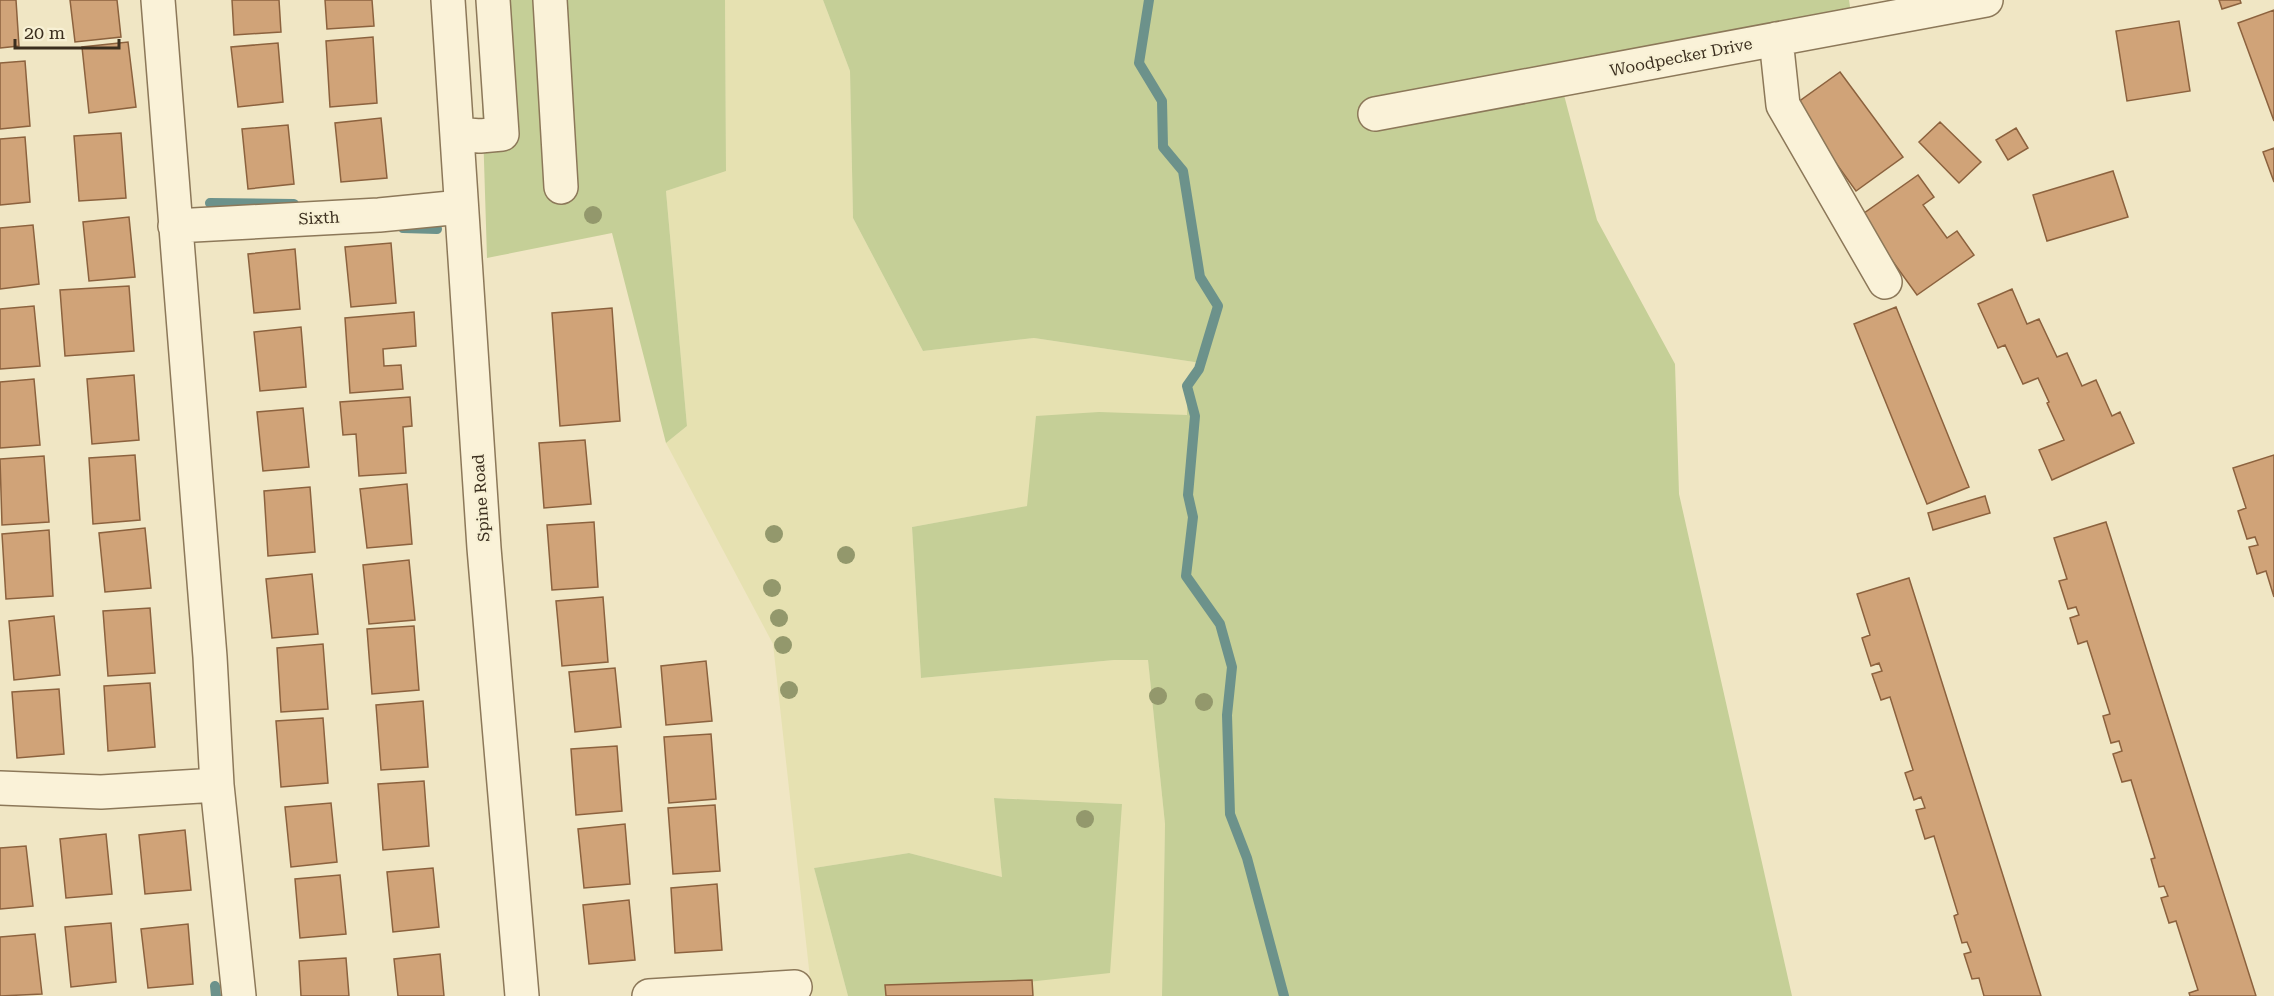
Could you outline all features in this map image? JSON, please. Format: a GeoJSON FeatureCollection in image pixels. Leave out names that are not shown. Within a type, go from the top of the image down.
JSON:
{"type":"FeatureCollection","features":[{"type":"Feature","properties":{"kind":"street"},"geometry":{"type":"LineString","coordinates":[[158,0],[210,657],[216,785],[239,996]]}},
{"type":"Feature","properties":{"kind":"street","name":"Spine Road"},"geometry":{"type":"LineString","coordinates":[[448,0],[485,560],[522,996]]}},
{"type":"Feature","properties":{"kind":"street"},"geometry":{"type":"LineString","coordinates":[[457,134],[480,136],[502,134],[493,0]]}},
{"type":"Feature","properties":{"kind":"street"},"geometry":{"type":"LineString","coordinates":[[550,0],[561,187]]}},
{"type":"Feature","properties":{"kind":"street","name":"Woodpecker Drive"},"geometry":{"type":"LineString","coordinates":[[1375,114],[1986,0]]}},
{"type":"Feature","properties":{"kind":"street"},"geometry":{"type":"LineString","coordinates":[[1776,39],[1782,105],[1885,282]]}},
{"type":"Feature","properties":{"kind":"street","name":"Sixth"},"geometry":{"type":"LineString","coordinates":[[176,226],[379,215],[461,207]]}},
{"type":"Feature","properties":{"kind":"street"},"geometry":{"type":"LineString","coordinates":[[0,788],[101,792],[216,785]]}},
{"type":"Feature","properties":{"kind":"street"},"geometry":{"type":"LineString","coordinates":[[649,996],[795,987]]}},
{"type":"Feature","properties":{"kind":"shaded area"},"geometry":{"type":"Polygon","coordinates":[[[725,0],[823,0],[850,71],[853,218],[923,351],[1034,338],[1201,363],[1195,416],[1028,506],[912,527],[921,678],[1114,660],[1148,659],[1165,824],[1162,996],[886,996],[884,985],[1010,984],[1122,804],[995,798],[1002,877],[909,853],[814,868],[848,996],[812,996],[773,644],[666,443],[687,426],[666,191],[726,170],[725,0]]]}},
{"type":"Feature","properties":{"kind":"green space"},"geometry":{"type":"Polygon","coordinates":[[[479,0],[725,0],[726,171],[666,191],[687,426],[666,443],[612,233],[487,258],[479,0]]]}},
{"type":"Feature","properties":{"kind":"green space"},"geometry":{"type":"Polygon","coordinates":[[[823,0],[1849,0],[1854,34],[1564,95],[1597,220],[1675,364],[1679,494],[1792,996],[1162,996],[1165,824],[1148,660],[1114,660],[921,678],[912,527],[1027,506],[1036,416],[1099,412],[1187,415],[1187,386],[1201,363],[1034,338],[923,351],[853,218],[850,71],[823,0]]]}},
{"type":"Feature","properties":{"kind":"green space"},"geometry":{"type":"Polygon","coordinates":[[[994,798],[1122,804],[1110,973],[1010,984],[885,985],[886,996],[848,996],[814,868],[909,853],[1002,877],[994,798]]]}},
{"type":"Feature","properties":{"kind":"building"},"geometry":{"type":"Polygon","coordinates":[[[0,0],[16,0],[19,46],[0,48],[0,0]]]}},
{"type":"Feature","properties":{"kind":"building"},"geometry":{"type":"Polygon","coordinates":[[[70,0],[117,0],[121,37],[75,42],[70,0]]]}},
{"type":"Feature","properties":{"kind":"building"},"geometry":{"type":"Polygon","coordinates":[[[232,0],[279,0],[281,32],[234,35],[232,0]]]}},
{"type":"Feature","properties":{"kind":"building"},"geometry":{"type":"Polygon","coordinates":[[[325,0],[372,0],[374,26],[327,29],[325,0]]]}},
{"type":"Feature","properties":{"kind":"building"},"geometry":{"type":"Polygon","coordinates":[[[2219,0],[2240,0],[2241,3],[2222,9],[2219,0]]]}},
{"type":"Feature","properties":{"kind":"building"},"geometry":{"type":"Polygon","coordinates":[[[2274,10],[2274,121],[2238,23],[2274,10]]]}},
{"type":"Feature","properties":{"kind":"building"},"geometry":{"type":"Polygon","coordinates":[[[2179,21],[2190,91],[2127,101],[2116,31],[2179,21]]]}},
{"type":"Feature","properties":{"kind":"building"},"geometry":{"type":"Polygon","coordinates":[[[373,37],[377,103],[330,107],[326,41],[373,37]]]}},
{"type":"Feature","properties":{"kind":"building"},"geometry":{"type":"Polygon","coordinates":[[[128,42],[136,107],[89,113],[82,47],[128,42]]]}},
{"type":"Feature","properties":{"kind":"building"},"geometry":{"type":"Polygon","coordinates":[[[278,43],[283,102],[238,107],[231,47],[278,43]]]}},
{"type":"Feature","properties":{"kind":"building"},"geometry":{"type":"Polygon","coordinates":[[[25,61],[30,126],[0,129],[0,63],[25,61]]]}},
{"type":"Feature","properties":{"kind":"building"},"geometry":{"type":"Polygon","coordinates":[[[1840,72],[1903,157],[1856,191],[1794,105],[1840,72]]]}},
{"type":"Feature","properties":{"kind":"building"},"geometry":{"type":"Polygon","coordinates":[[[381,118],[387,178],[341,182],[335,123],[381,118]]]}},
{"type":"Feature","properties":{"kind":"building"},"geometry":{"type":"Polygon","coordinates":[[[1940,122],[1981,162],[1959,183],[1919,142],[1940,122]]]}},
{"type":"Feature","properties":{"kind":"building"},"geometry":{"type":"Polygon","coordinates":[[[288,125],[294,184],[248,189],[242,129],[288,125]]]}},
{"type":"Feature","properties":{"kind":"building"},"geometry":{"type":"Polygon","coordinates":[[[2016,128],[2028,148],[2008,160],[1996,140],[2016,128]]]}},
{"type":"Feature","properties":{"kind":"building"},"geometry":{"type":"Polygon","coordinates":[[[121,133],[126,198],[79,201],[74,136],[121,133]]]}},
{"type":"Feature","properties":{"kind":"building"},"geometry":{"type":"Polygon","coordinates":[[[25,137],[30,202],[0,205],[0,139],[25,137]]]}},
{"type":"Feature","properties":{"kind":"building"},"geometry":{"type":"Polygon","coordinates":[[[2274,148],[2274,182],[2263,152],[2274,148]]]}},
{"type":"Feature","properties":{"kind":"building"},"geometry":{"type":"Polygon","coordinates":[[[2113,171],[2128,217],[2047,241],[2033,195],[2113,171]]]}},
{"type":"Feature","properties":{"kind":"building"},"geometry":{"type":"Polygon","coordinates":[[[1918,175],[1934,197],[1923,205],[1947,238],[1957,231],[1974,255],[1917,295],[1860,216],[1918,175]]]}},
{"type":"Feature","properties":{"kind":"building"},"geometry":{"type":"Polygon","coordinates":[[[129,217],[135,277],[89,281],[83,222],[129,217]]]}},
{"type":"Feature","properties":{"kind":"building"},"geometry":{"type":"Polygon","coordinates":[[[33,225],[39,284],[0,289],[0,228],[33,225]]]}},
{"type":"Feature","properties":{"kind":"building"},"geometry":{"type":"Polygon","coordinates":[[[391,243],[396,303],[351,307],[345,247],[391,243]]]}},
{"type":"Feature","properties":{"kind":"building"},"geometry":{"type":"Polygon","coordinates":[[[295,249],[300,309],[254,313],[248,254],[295,249]]]}},
{"type":"Feature","properties":{"kind":"building"},"geometry":{"type":"Polygon","coordinates":[[[129,286],[134,351],[65,356],[60,290],[129,286]]]}},
{"type":"Feature","properties":{"kind":"building"},"geometry":{"type":"Polygon","coordinates":[[[2012,289],[2027,324],[2039,319],[2057,357],[2067,353],[2082,386],[2096,380],[2112,416],[2120,412],[2134,443],[2052,480],[2039,450],[2064,440],[2047,403],[2049,402],[2038,378],[2023,384],[2005,345],[1998,348],[1978,304],[2012,289]]]}},
{"type":"Feature","properties":{"kind":"building"},"geometry":{"type":"Polygon","coordinates":[[[34,306],[40,366],[0,369],[0,309],[34,306]]]}},
{"type":"Feature","properties":{"kind":"building"},"geometry":{"type":"Polygon","coordinates":[[[1896,307],[1969,487],[1927,504],[1854,324],[1896,307]]]}},
{"type":"Feature","properties":{"kind":"building"},"geometry":{"type":"Polygon","coordinates":[[[612,308],[620,421],[560,426],[552,313],[612,308]]]}},
{"type":"Feature","properties":{"kind":"building"},"geometry":{"type":"Polygon","coordinates":[[[414,312],[416,346],[383,349],[384,366],[401,365],[403,389],[350,393],[345,318],[414,312]]]}},
{"type":"Feature","properties":{"kind":"building"},"geometry":{"type":"Polygon","coordinates":[[[301,327],[306,387],[260,391],[254,332],[301,327]]]}},
{"type":"Feature","properties":{"kind":"building"},"geometry":{"type":"Polygon","coordinates":[[[134,375],[139,440],[92,444],[87,379],[134,375]]]}},
{"type":"Feature","properties":{"kind":"building"},"geometry":{"type":"Polygon","coordinates":[[[34,379],[40,445],[0,448],[0,382],[34,379]]]}},
{"type":"Feature","properties":{"kind":"building"},"geometry":{"type":"Polygon","coordinates":[[[410,397],[412,426],[403,427],[406,473],[359,476],[356,434],[343,435],[340,402],[410,397]]]}},
{"type":"Feature","properties":{"kind":"building"},"geometry":{"type":"Polygon","coordinates":[[[303,408],[309,467],[263,471],[257,412],[303,408]]]}},
{"type":"Feature","properties":{"kind":"building"},"geometry":{"type":"Polygon","coordinates":[[[585,440],[591,504],[544,508],[539,443],[585,440]]]}},
{"type":"Feature","properties":{"kind":"building"},"geometry":{"type":"Polygon","coordinates":[[[135,455],[140,520],[93,524],[89,458],[135,455]]]}},
{"type":"Feature","properties":{"kind":"building"},"geometry":{"type":"Polygon","coordinates":[[[2274,455],[2274,597],[2266,571],[2257,574],[2249,547],[2258,545],[2255,537],[2247,539],[2238,511],[2246,508],[2233,468],[2274,455]]]}},
{"type":"Feature","properties":{"kind":"building"},"geometry":{"type":"Polygon","coordinates":[[[44,456],[49,522],[2,525],[0,459],[44,456]]]}},
{"type":"Feature","properties":{"kind":"building"},"geometry":{"type":"Polygon","coordinates":[[[407,484],[412,544],[367,548],[360,489],[407,484]]]}},
{"type":"Feature","properties":{"kind":"building"},"geometry":{"type":"Polygon","coordinates":[[[310,487],[315,552],[268,556],[264,491],[310,487]]]}},
{"type":"Feature","properties":{"kind":"building"},"geometry":{"type":"Polygon","coordinates":[[[1985,496],[1990,513],[1933,530],[1928,513],[1985,496]]]}},
{"type":"Feature","properties":{"kind":"building"},"geometry":{"type":"Polygon","coordinates":[[[594,522],[598,587],[552,590],[547,525],[594,522]]]}},
{"type":"Feature","properties":{"kind":"building"},"geometry":{"type":"Polygon","coordinates":[[[2106,522],[2256,996],[2190,996],[2189,993],[2198,990],[2176,921],[2169,923],[2161,898],[2168,896],[2164,886],[2159,887],[2151,859],[2155,858],[2131,780],[2122,782],[2113,754],[2122,751],[2119,741],[2111,743],[2103,716],[2110,714],[2087,641],[2078,644],[2070,618],[2079,615],[2076,607],[2068,609],[2059,581],[2067,579],[2054,538],[2106,522]]]}},
{"type":"Feature","properties":{"kind":"building"},"geometry":{"type":"Polygon","coordinates":[[[145,528],[151,588],[105,592],[99,533],[145,528]]]}},
{"type":"Feature","properties":{"kind":"building"},"geometry":{"type":"Polygon","coordinates":[[[49,530],[53,596],[6,599],[2,534],[49,530]]]}},
{"type":"Feature","properties":{"kind":"building"},"geometry":{"type":"Polygon","coordinates":[[[409,560],[415,620],[369,624],[363,565],[409,560]]]}},
{"type":"Feature","properties":{"kind":"building"},"geometry":{"type":"Polygon","coordinates":[[[312,574],[318,634],[272,638],[266,579],[312,574]]]}},
{"type":"Feature","properties":{"kind":"building"},"geometry":{"type":"Polygon","coordinates":[[[1909,578],[2041,996],[1984,996],[1979,978],[1972,979],[1964,954],[1971,952],[1967,942],[1962,943],[1954,916],[1958,914],[1934,836],[1925,839],[1916,810],[1925,808],[1921,797],[1914,800],[1905,773],[1913,770],[1890,697],[1881,700],[1872,674],[1882,671],[1879,663],[1871,666],[1862,638],[1870,635],[1857,594],[1909,578]]]}},
{"type":"Feature","properties":{"kind":"building"},"geometry":{"type":"Polygon","coordinates":[[[603,597],[608,662],[562,666],[556,601],[603,597]]]}},
{"type":"Feature","properties":{"kind":"building"},"geometry":{"type":"Polygon","coordinates":[[[150,608],[155,673],[108,676],[103,611],[150,608]]]}},
{"type":"Feature","properties":{"kind":"building"},"geometry":{"type":"Polygon","coordinates":[[[54,616],[60,675],[14,680],[9,621],[54,616]]]}},
{"type":"Feature","properties":{"kind":"building"},"geometry":{"type":"Polygon","coordinates":[[[414,626],[419,690],[372,694],[367,629],[414,626]]]}},
{"type":"Feature","properties":{"kind":"building"},"geometry":{"type":"Polygon","coordinates":[[[323,644],[328,709],[281,712],[277,648],[323,644]]]}},
{"type":"Feature","properties":{"kind":"building"},"geometry":{"type":"Polygon","coordinates":[[[706,661],[712,721],[666,725],[661,666],[706,661]]]}},
{"type":"Feature","properties":{"kind":"building"},"geometry":{"type":"Polygon","coordinates":[[[615,668],[621,727],[575,732],[569,672],[615,668]]]}},
{"type":"Feature","properties":{"kind":"building"},"geometry":{"type":"Polygon","coordinates":[[[150,683],[155,747],[108,751],[104,686],[150,683]]]}},
{"type":"Feature","properties":{"kind":"building"},"geometry":{"type":"Polygon","coordinates":[[[59,689],[64,754],[17,758],[12,692],[59,689]]]}},
{"type":"Feature","properties":{"kind":"building"},"geometry":{"type":"Polygon","coordinates":[[[423,701],[428,767],[381,770],[376,705],[423,701]]]}},
{"type":"Feature","properties":{"kind":"building"},"geometry":{"type":"Polygon","coordinates":[[[323,718],[328,783],[281,787],[276,721],[323,718]]]}},
{"type":"Feature","properties":{"kind":"building"},"geometry":{"type":"Polygon","coordinates":[[[711,734],[716,799],[669,803],[664,737],[711,734]]]}},
{"type":"Feature","properties":{"kind":"building"},"geometry":{"type":"Polygon","coordinates":[[[617,746],[622,811],[576,815],[571,749],[617,746]]]}},
{"type":"Feature","properties":{"kind":"building"},"geometry":{"type":"Polygon","coordinates":[[[424,781],[429,846],[383,850],[378,784],[424,781]]]}},
{"type":"Feature","properties":{"kind":"building"},"geometry":{"type":"Polygon","coordinates":[[[331,803],[337,862],[291,867],[285,807],[331,803]]]}},
{"type":"Feature","properties":{"kind":"building"},"geometry":{"type":"Polygon","coordinates":[[[715,805],[720,871],[673,874],[668,808],[715,805]]]}},
{"type":"Feature","properties":{"kind":"building"},"geometry":{"type":"Polygon","coordinates":[[[625,824],[630,884],[584,888],[578,829],[625,824]]]}},
{"type":"Feature","properties":{"kind":"building"},"geometry":{"type":"Polygon","coordinates":[[[185,830],[191,890],[145,894],[139,835],[185,830]]]}},
{"type":"Feature","properties":{"kind":"building"},"geometry":{"type":"Polygon","coordinates":[[[106,834],[112,894],[66,898],[60,839],[106,834]]]}},
{"type":"Feature","properties":{"kind":"building"},"geometry":{"type":"Polygon","coordinates":[[[26,846],[33,906],[0,909],[0,848],[26,846]]]}},
{"type":"Feature","properties":{"kind":"building"},"geometry":{"type":"Polygon","coordinates":[[[433,868],[439,927],[393,932],[387,872],[433,868]]]}},
{"type":"Feature","properties":{"kind":"building"},"geometry":{"type":"Polygon","coordinates":[[[340,875],[346,934],[300,938],[295,879],[340,875]]]}},
{"type":"Feature","properties":{"kind":"building"},"geometry":{"type":"Polygon","coordinates":[[[717,884],[722,950],[675,953],[671,888],[717,884]]]}},
{"type":"Feature","properties":{"kind":"building"},"geometry":{"type":"Polygon","coordinates":[[[629,900],[635,960],[589,964],[583,905],[629,900]]]}},
{"type":"Feature","properties":{"kind":"building"},"geometry":{"type":"Polygon","coordinates":[[[111,923],[116,982],[71,987],[65,927],[111,923]]]}},
{"type":"Feature","properties":{"kind":"building"},"geometry":{"type":"Polygon","coordinates":[[[188,924],[193,984],[148,988],[141,929],[188,924]]]}},
{"type":"Feature","properties":{"kind":"building"},"geometry":{"type":"Polygon","coordinates":[[[35,934],[42,994],[0,996],[0,937],[35,934]]]}},
{"type":"Feature","properties":{"kind":"building"},"geometry":{"type":"Polygon","coordinates":[[[440,954],[444,996],[398,996],[394,959],[440,954]]]}},
{"type":"Feature","properties":{"kind":"building"},"geometry":{"type":"Polygon","coordinates":[[[346,958],[349,996],[301,996],[299,961],[346,958]]]}},
{"type":"Feature","properties":{"kind":"building"},"geometry":{"type":"Polygon","coordinates":[[[1032,980],[1033,996],[886,996],[885,985],[1032,980]]]}},
{"type":"Feature","properties":{"kind":"waterway"},"geometry":{"type":"LineString","coordinates":[[1149,0],[1139,63],[1162,101],[1163,147],[1183,171],[1200,277],[1218,306],[1199,369],[1187,386],[1195,416],[1188,495],[1193,517],[1186,576],[1220,624],[1232,667],[1227,715],[1230,814],[1247,858],[1284,996]]}},
{"type":"Feature","properties":{"kind":"waterway"},"geometry":{"type":"LineString","coordinates":[[210,203],[294,204]]}},
{"type":"Feature","properties":{"kind":"waterway"},"geometry":{"type":"LineString","coordinates":[[403,228],[437,229]]}},
{"type":"Feature","properties":{"kind":"waterway"},"geometry":{"type":"LineString","coordinates":[[215,986],[216,996]]}}]}
